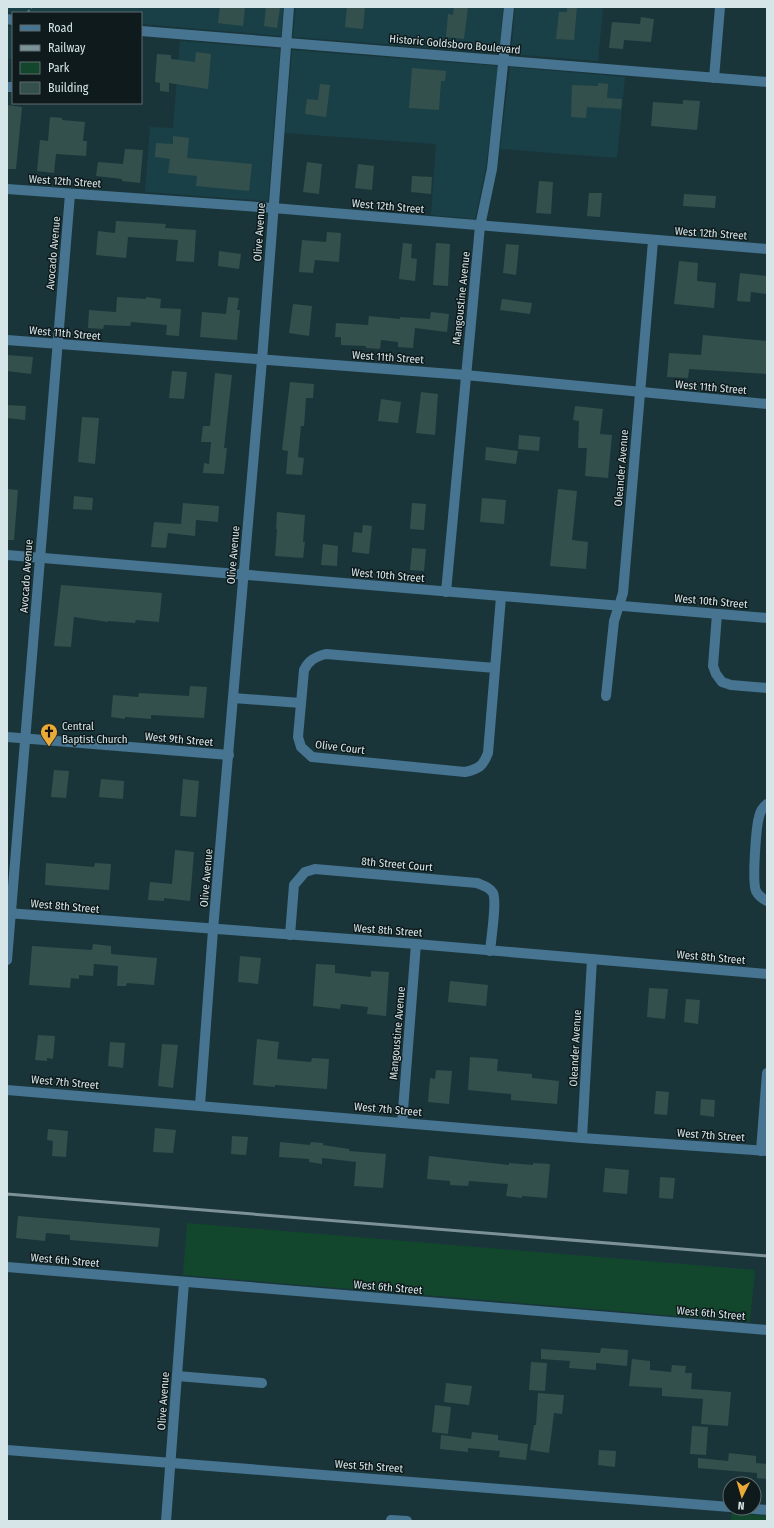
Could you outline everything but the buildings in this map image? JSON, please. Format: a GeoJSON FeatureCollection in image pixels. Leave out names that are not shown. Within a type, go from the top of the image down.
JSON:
{"type":"FeatureCollection","features":[{"type":"Feature","properties":{"kind":"street","name":"Olive Avenue"},"geometry":{"type":"LineString","coordinates":[[200,1105],[262,360],[289,7]]}},
{"type":"Feature","properties":{"kind":"street","name":"Mangoustine Avenue"},"geometry":{"type":"LineString","coordinates":[[446,592],[480,226],[492,169],[505,60],[509,7]]}},
{"type":"Feature","properties":{"kind":"street"},"geometry":{"type":"LineString","coordinates":[[714,78],[720,7]]}},
{"type":"Feature","properties":{"kind":"street","name":"Historic Goldsboro Boulevard"},"geometry":{"type":"LineString","coordinates":[[142,31],[767,82]]}},
{"type":"Feature","properties":{"kind":"street","name":"West 12th Street"},"geometry":{"type":"LineString","coordinates":[[7,189],[273,208],[653,241],[767,249]]}},
{"type":"Feature","properties":{"kind":"street","name":"Avocado Avenue"},"geometry":{"type":"LineString","coordinates":[[7,960],[9,913],[26,738],[39,558],[70,194]]}},
{"type":"Feature","properties":{"kind":"street","name":"Oleander Avenue"},"geometry":{"type":"LineString","coordinates":[[606,696],[614,621],[623,593],[653,241]]}},
{"type":"Feature","properties":{"kind":"street","name":"West 11th Street"},"geometry":{"type":"LineString","coordinates":[[7,340],[465,375],[767,404]]}},
{"type":"Feature","properties":{"kind":"street","name":"West 10th Street"},"geometry":{"type":"LineString","coordinates":[[7,555],[243,576],[767,618]]}},
{"type":"Feature","properties":{"kind":"street","name":"Olive Court"},"geometry":{"type":"LineString","coordinates":[[495,668],[326,654],[315,657],[307,663],[304,670],[298,737],[301,747],[312,757],[465,772],[476,770],[484,762],[488,753],[501,597]]}},
{"type":"Feature","properties":{"kind":"street"},"geometry":{"type":"LineString","coordinates":[[718,614],[713,666],[716,674],[722,682],[731,685],[767,688]]}},
{"type":"Feature","properties":{"kind":"street"},"geometry":{"type":"LineString","coordinates":[[233,698],[301,703]]}},
{"type":"Feature","properties":{"kind":"street","name":"West 9th Street"},"geometry":{"type":"LineString","coordinates":[[7,737],[229,755]]}},
{"type":"Feature","properties":{"kind":"street"},"geometry":{"type":"LineString","coordinates":[[767,804],[764,806],[759,816],[754,879],[756,892],[767,901]]}},
{"type":"Feature","properties":{"kind":"street","name":"8th Street Court"},"geometry":{"type":"LineString","coordinates":[[290,935],[294,885],[305,872],[315,870],[330,871],[477,883],[486,886],[493,893],[494,902],[490,951]]}},
{"type":"Feature","properties":{"kind":"street","name":"West 8th Street"},"geometry":{"type":"LineString","coordinates":[[9,913],[214,930],[416,944],[767,974]]}},
{"type":"Feature","properties":{"kind":"street","name":"Mangoustine Avenue"},"geometry":{"type":"LineString","coordinates":[[402,1123],[416,944]]}},
{"type":"Feature","properties":{"kind":"street","name":"Oleander Avenue"},"geometry":{"type":"LineString","coordinates":[[582,1138],[592,959]]}},
{"type":"Feature","properties":{"kind":"street"},"geometry":{"type":"LineString","coordinates":[[764,1151],[767,1073]]}},
{"type":"Feature","properties":{"kind":"street","name":"West 7th Street"},"geometry":{"type":"LineString","coordinates":[[7,1090],[582,1138],[764,1151]]}},
{"type":"Feature","properties":{"kind":"street","name":"West 6th Street"},"geometry":{"type":"LineString","coordinates":[[7,1267],[767,1330]]}},
{"type":"Feature","properties":{"kind":"street","name":"Olive Avenue"},"geometry":{"type":"LineString","coordinates":[[166,1521],[184,1282]]}},
{"type":"Feature","properties":{"kind":"street"},"geometry":{"type":"LineString","coordinates":[[177,1376],[262,1384]]}},
{"type":"Feature","properties":{"kind":"street","name":"West 5th Street"},"geometry":{"type":"LineString","coordinates":[[7,1450],[722,1506]]}},
{"type":"Feature","properties":{"kind":"street"},"geometry":{"type":"LineString","coordinates":[[391,1521],[407,1521]]}},
{"type":"Feature","properties":{"kind":"shaded area"},"geometry":{"type":"Polygon","coordinates":[[[7,7],[283,7],[281,36],[142,24],[142,12],[7,12],[7,7]]]}},
{"type":"Feature","properties":{"kind":"shaded area"},"geometry":{"type":"Polygon","coordinates":[[[296,7],[503,7],[499,53],[293,37],[296,7]]]}},
{"type":"Feature","properties":{"kind":"shaded area"},"geometry":{"type":"Polygon","coordinates":[[[515,7],[603,7],[598,61],[511,54],[515,7]]]}},
{"type":"Feature","properties":{"kind":"shaded area"},"geometry":{"type":"Polygon","coordinates":[[[7,26],[12,27],[12,59],[7,59],[7,26]]]}},
{"type":"Feature","properties":{"kind":"shaded area"},"geometry":{"type":"Polygon","coordinates":[[[180,41],[280,49],[268,201],[145,192],[150,127],[173,128],[180,41]]]}},
{"type":"Feature","properties":{"kind":"shaded area"},"geometry":{"type":"Polygon","coordinates":[[[292,50],[498,66],[486,168],[475,219],[431,215],[436,144],[285,133],[292,50]]]}},
{"type":"Feature","properties":{"kind":"shaded area"},"geometry":{"type":"Polygon","coordinates":[[[510,67],[625,77],[617,158],[500,149],[510,67]]]}},
{"type":"Feature","properties":{"kind":"green space"},"geometry":{"type":"Polygon","coordinates":[[[187,1223],[755,1270],[750,1322],[183,1275],[187,1223]]]}},
{"type":"Feature","properties":{"kind":"green space"},"geometry":{"type":"Polygon","coordinates":[[[732,1516],[767,1516],[767,1521],[731,1521],[732,1516]]]}},
{"type":"Feature","properties":{"kind":"railway"},"geometry":{"type":"LineString","coordinates":[[7,1194],[767,1256]]}},
{"type":"Feature","properties":{"kind":"place","name":"Central Baptist Church"},"geometry":{"type":"Point","coordinates":[49,747]}}]}
